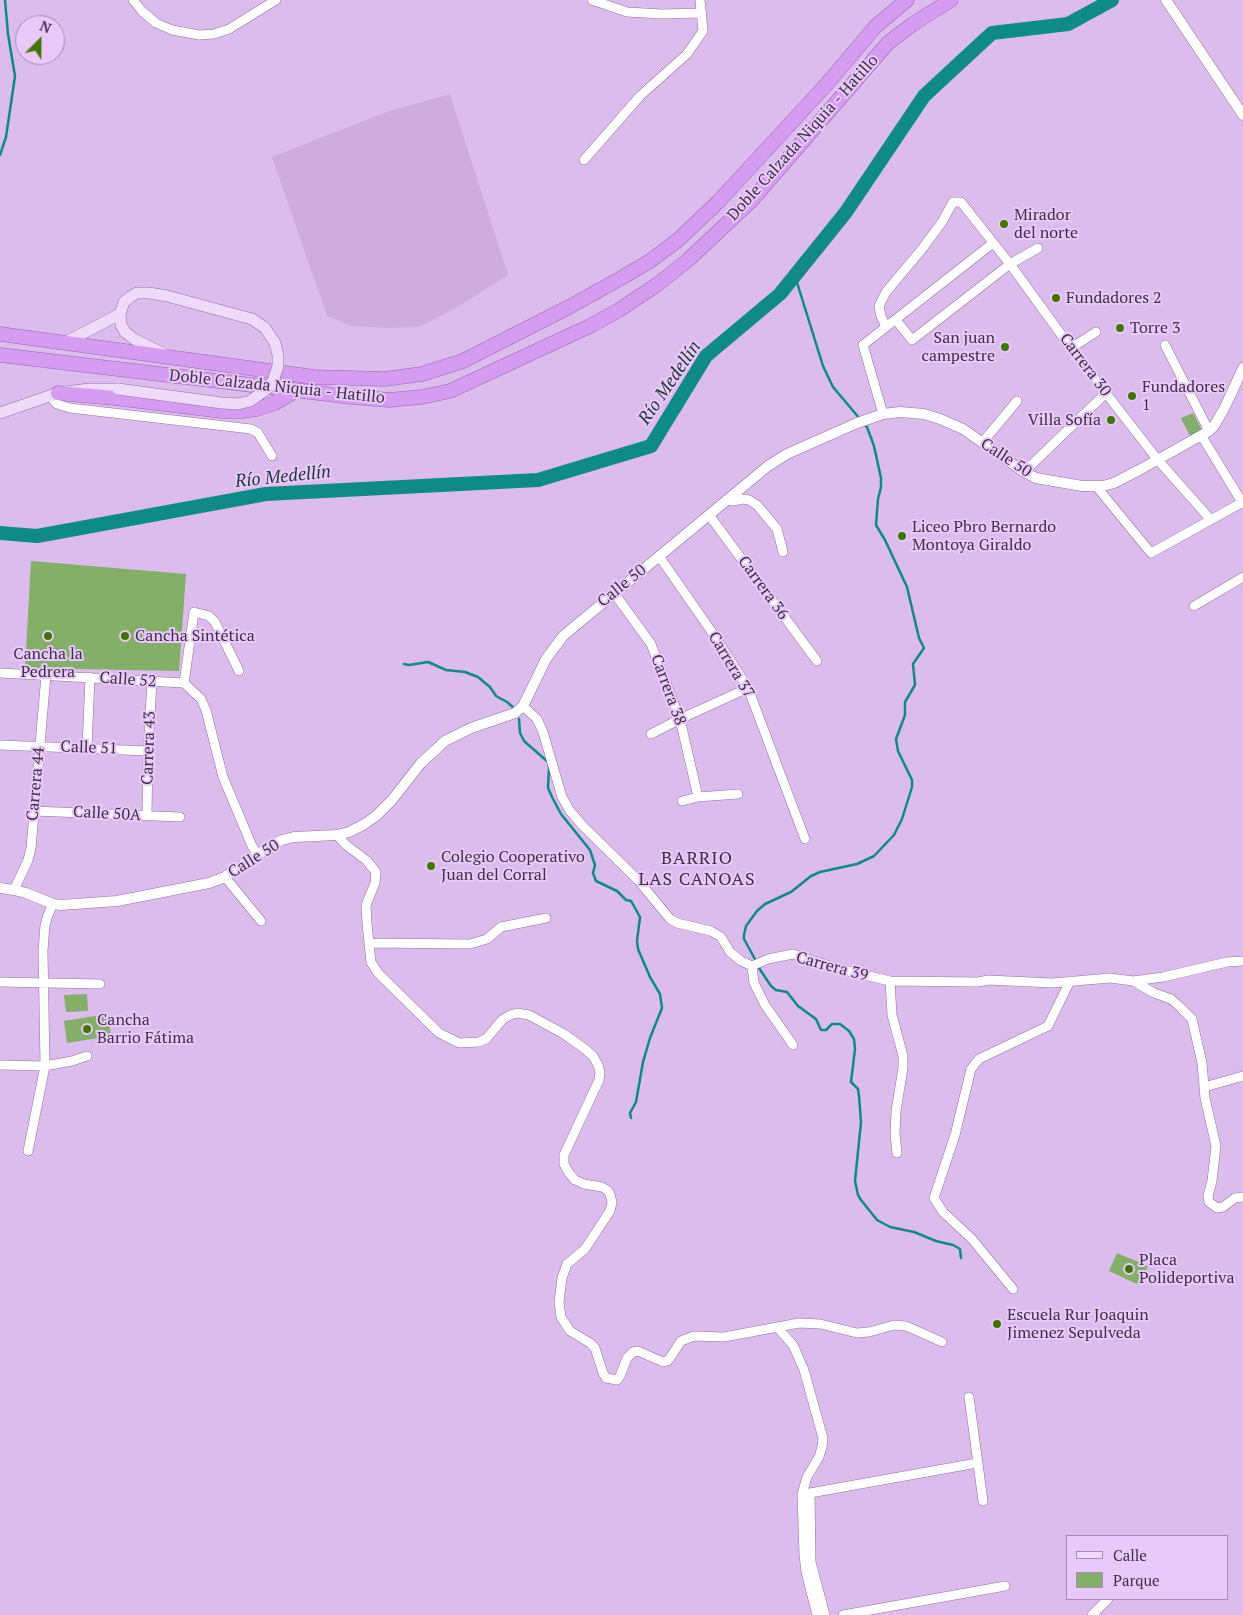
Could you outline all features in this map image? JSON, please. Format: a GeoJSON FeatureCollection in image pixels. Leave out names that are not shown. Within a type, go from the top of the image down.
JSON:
{"type":"FeatureCollection","features":[{"type":"Feature","properties":{"kind":"highway","name":"Doble Calzada Niquia - Hatillo"},"geometry":{"type":"LineString","coordinates":[[0,334],[314,377],[385,379],[422,374],[463,362],[571,306],[650,261],[678,240],[725,194],[825,86],[876,26],[907,0]]}},
{"type":"Feature","properties":{"kind":"highway","name":"Doble Calzada Niquia - Hatillo"},"geometry":{"type":"LineString","coordinates":[[0,355],[295,391],[389,400],[422,398],[450,391],[552,345],[619,310],[658,284],[729,223],[767,183],[888,43],[913,24],[951,0]]}},
{"type":"Feature","properties":{"kind":"highway"},"geometry":{"type":"LineString","coordinates":[[54,395],[106,397],[222,411],[242,411],[258,409],[275,403],[295,391]]}},
{"type":"Feature","properties":{"kind":"main road"},"geometry":{"type":"LineString","coordinates":[[0,413],[54,395],[89,389],[118,389],[238,404],[250,401],[267,389],[273,381],[278,366],[275,343],[265,328],[252,319],[167,296],[137,293],[124,302],[120,314],[121,325],[130,337],[168,356]]}},
{"type":"Feature","properties":{"kind":"main road"},"geometry":{"type":"LineString","coordinates":[[66,342],[120,314]]}},
{"type":"Feature","properties":{"kind":"street"},"geometry":{"type":"LineString","coordinates":[[133,0],[156,23],[172,30],[199,35],[214,34],[230,29],[276,0]]}},
{"type":"Feature","properties":{"kind":"street"},"geometry":{"type":"LineString","coordinates":[[592,0],[627,12],[662,14],[702,12]]}},
{"type":"Feature","properties":{"kind":"street"},"geometry":{"type":"LineString","coordinates":[[584,160],[640,96],[687,54],[703,31],[700,0]]}},
{"type":"Feature","properties":{"kind":"street"},"geometry":{"type":"LineString","coordinates":[[1166,0],[1243,115]]}},
{"type":"Feature","properties":{"kind":"street","name":"Carrera 30"},"geometry":{"type":"LineString","coordinates":[[886,327],[879,306],[886,292],[942,222],[953,202],[961,202],[1157,459],[1211,520]]}},
{"type":"Feature","properties":{"kind":"street"},"geometry":{"type":"LineString","coordinates":[[884,414],[863,346],[993,243]]}},
{"type":"Feature","properties":{"kind":"street"},"geometry":{"type":"LineString","coordinates":[[896,320],[912,340],[1010,264],[1038,248]]}},
{"type":"Feature","properties":{"kind":"street"},"geometry":{"type":"LineString","coordinates":[[1071,348],[1096,332]]}},
{"type":"Feature","properties":{"kind":"street"},"geometry":{"type":"LineString","coordinates":[[1096,486],[1151,552],[1243,503],[1205,433],[1165,345]]}},
{"type":"Feature","properties":{"kind":"street","name":"Calle 50"},"geometry":{"type":"LineString","coordinates":[[0,888],[14,890],[61,905],[117,901],[209,883],[225,877],[282,840],[294,836],[337,835],[349,832],[363,825],[376,816],[402,788],[421,762],[445,741],[471,728],[515,712],[523,706],[546,660],[564,636],[768,466],[787,454],[857,423],[884,414],[924,414],[963,429],[1024,472],[1036,478],[1082,486],[1103,486],[1114,483],[1205,433],[1214,426],[1224,410],[1243,368]]}},
{"type":"Feature","properties":{"kind":"street"},"geometry":{"type":"LineString","coordinates":[[1024,472],[1106,393]]}},
{"type":"Feature","properties":{"kind":"street"},"geometry":{"type":"LineString","coordinates":[[54,395],[57,404],[70,408],[251,429],[258,433],[272,456]]}},
{"type":"Feature","properties":{"kind":"street"},"geometry":{"type":"LineString","coordinates":[[982,443],[1017,402]]}},
{"type":"Feature","properties":{"kind":"street"},"geometry":{"type":"LineString","coordinates":[[727,500],[731,502],[743,499],[758,505],[778,529],[783,552]]}},
{"type":"Feature","properties":{"kind":"street","name":"Carrera 36"},"geometry":{"type":"LineString","coordinates":[[709,515],[817,661]]}},
{"type":"Feature","properties":{"kind":"street","name":"Carrera 37"},"geometry":{"type":"LineString","coordinates":[[659,556],[748,688],[804,840]]}},
{"type":"Feature","properties":{"kind":"street"},"geometry":{"type":"LineString","coordinates":[[1194,606],[1243,577]]}},
{"type":"Feature","properties":{"kind":"street","name":"Carrera 38"},"geometry":{"type":"LineString","coordinates":[[614,593],[651,644],[680,719],[698,797]]}},
{"type":"Feature","properties":{"kind":"street"},"geometry":{"type":"LineString","coordinates":[[239,671],[215,622],[209,616],[194,612],[184,683],[201,699],[206,710],[223,777],[252,846],[258,855]]}},
{"type":"Feature","properties":{"kind":"street","name":"Calle 52"},"geometry":{"type":"LineString","coordinates":[[0,673],[184,683]]}},
{"type":"Feature","properties":{"kind":"street","name":"Carrera 44"},"geometry":{"type":"LineString","coordinates":[[14,890],[28,860],[30,848],[46,675]]}},
{"type":"Feature","properties":{"kind":"street"},"geometry":{"type":"LineString","coordinates":[[87,748],[90,677]]}},
{"type":"Feature","properties":{"kind":"street","name":"Carrera 43"},"geometry":{"type":"LineString","coordinates":[[147,816],[152,681]]}},
{"type":"Feature","properties":{"kind":"street"},"geometry":{"type":"LineString","coordinates":[[651,734],[748,688]]}},
{"type":"Feature","properties":{"kind":"street"},"geometry":{"type":"LineString","coordinates":[[523,706],[537,719],[543,732],[562,796],[570,811],[582,826],[638,880],[670,919],[711,931],[721,937],[730,952],[741,961],[752,966],[754,983],[792,1045]]}},
{"type":"Feature","properties":{"kind":"street","name":"Calle 51"},"geometry":{"type":"LineString","coordinates":[[0,745],[148,751]]}},
{"type":"Feature","properties":{"kind":"street"},"geometry":{"type":"LineString","coordinates":[[682,801],[698,797],[738,794]]}},
{"type":"Feature","properties":{"kind":"street","name":"Calle 50A"},"geometry":{"type":"LineString","coordinates":[[34,811],[180,818]]}},
{"type":"Feature","properties":{"kind":"street"},"geometry":{"type":"LineString","coordinates":[[337,835],[366,860],[376,872],[375,884],[366,905],[371,962],[378,973],[439,1033],[459,1043],[479,1042],[486,1039],[502,1020],[510,1014],[529,1015],[564,1034],[585,1049],[593,1056],[598,1065],[600,1072],[599,1080],[564,1155],[564,1164],[575,1180],[607,1190],[612,1202],[610,1211],[585,1249],[567,1264],[562,1278],[559,1302],[561,1317],[570,1331],[596,1348],[606,1378],[617,1380],[627,1358],[633,1352],[642,1352],[663,1362],[670,1358],[681,1341],[694,1336],[724,1337],[799,1323],[820,1324],[857,1333],[894,1326],[906,1326],[942,1342]]}},
{"type":"Feature","properties":{"kind":"street"},"geometry":{"type":"LineString","coordinates":[[225,877],[261,921]]}},
{"type":"Feature","properties":{"kind":"street"},"geometry":{"type":"LineString","coordinates":[[28,1152],[45,1066],[43,951],[45,925],[53,904]]}},
{"type":"Feature","properties":{"kind":"street"},"geometry":{"type":"LineString","coordinates":[[370,943],[470,944],[487,939],[501,927],[546,918]]}},
{"type":"Feature","properties":{"kind":"street","name":"Carrera 39"},"geometry":{"type":"LineString","coordinates":[[752,966],[768,959],[793,954],[839,969],[890,981],[978,982],[988,980],[1052,983],[1110,978],[1132,981],[1164,977],[1227,962],[1243,961]]}},
{"type":"Feature","properties":{"kind":"street"},"geometry":{"type":"LineString","coordinates":[[890,981],[892,1015],[903,1056],[903,1068],[896,1111],[895,1134],[897,1153]]}},
{"type":"Feature","properties":{"kind":"street"},"geometry":{"type":"LineString","coordinates":[[1013,1289],[972,1239],[943,1212],[934,1198],[955,1135],[970,1069],[979,1059],[1048,1026],[1070,981]]}},
{"type":"Feature","properties":{"kind":"street"},"geometry":{"type":"LineString","coordinates":[[1132,981],[1170,1000],[1192,1019],[1202,1063],[1205,1098],[1216,1146],[1208,1202],[1217,1208],[1223,1207],[1236,1198],[1243,1197]]}},
{"type":"Feature","properties":{"kind":"street"},"geometry":{"type":"LineString","coordinates":[[0,982],[100,984]]}},
{"type":"Feature","properties":{"kind":"street"},"geometry":{"type":"LineString","coordinates":[[0,1065],[45,1066],[87,1056]]}},
{"type":"Feature","properties":{"kind":"street"},"geometry":{"type":"LineString","coordinates":[[1204,1088],[1243,1076]]}},
{"type":"Feature","properties":{"kind":"street"},"geometry":{"type":"LineString","coordinates":[[777,1327],[793,1345],[804,1370],[823,1438],[819,1457],[807,1477],[806,1493],[804,1555],[806,1572],[817,1615]]}},
{"type":"Feature","properties":{"kind":"street"},"geometry":{"type":"LineString","coordinates":[[969,1397],[977,1463],[984,1501]]}},
{"type":"Feature","properties":{"kind":"street"},"geometry":{"type":"LineString","coordinates":[[806,1493],[977,1463]]}},
{"type":"Feature","properties":{"kind":"street"},"geometry":{"type":"LineString","coordinates":[[806,1493],[811,1562],[826,1615]]}},
{"type":"Feature","properties":{"kind":"street"},"geometry":{"type":"LineString","coordinates":[[843,1615],[1005,1586]]}},
{"type":"Feature","properties":{"kind":"street"},"geometry":{"type":"LineString","coordinates":[[1092,1615],[1107,1600]]}},
{"type":"Feature","properties":{"kind":"shaded area"},"geometry":{"type":"Polygon","coordinates":[[[450,94],[508,275],[461,305],[419,327],[352,326],[327,316],[272,157],[389,111],[450,94]]]}},
{"type":"Feature","properties":{"kind":"green space"},"geometry":{"type":"Polygon","coordinates":[[[1193,413],[1202,430],[1190,436],[1181,418],[1193,413]]]}},
{"type":"Feature","properties":{"kind":"green space"},"geometry":{"type":"Polygon","coordinates":[[[31,561],[186,574],[179,671],[25,668],[31,561]]]}},
{"type":"Feature","properties":{"kind":"green space"},"geometry":{"type":"Polygon","coordinates":[[[87,994],[88,1011],[66,1012],[64,995],[87,994]]]}},
{"type":"Feature","properties":{"kind":"green space","name":"Cancha Barrio Fátima"},"geometry":{"type":"Polygon","coordinates":[[[108,1014],[111,1036],[67,1043],[64,1021],[108,1014]]]}},
{"type":"Feature","properties":{"kind":"green space","name":"Placa Polideportiva"},"geometry":{"type":"Polygon","coordinates":[[[1117,1253],[1148,1266],[1139,1285],[1109,1271],[1117,1253]]]}},
{"type":"Feature","properties":{"kind":"waterway"},"geometry":{"type":"LineString","coordinates":[[0,155],[6,137],[15,76],[5,0]]}},
{"type":"Feature","properties":{"kind":"waterway","name":"Río Medellín"},"geometry":{"type":"LineString","coordinates":[[0,533],[37,536],[266,494],[538,480],[651,446],[706,356],[780,294],[846,212],[924,96],[992,33],[1068,24],[1112,0]]}},
{"type":"Feature","properties":{"kind":"waterway"},"geometry":{"type":"LineString","coordinates":[[795,276],[823,366],[833,387],[860,419]]}},
{"type":"Feature","properties":{"kind":"waterway"},"geometry":{"type":"LineString","coordinates":[[756,961],[744,939],[744,935],[746,926],[757,911],[765,904],[791,892],[811,876],[820,872],[857,864],[874,856],[894,835],[902,819],[912,787],[912,780],[898,751],[896,739],[905,715],[905,702],[915,685],[913,664],[924,648],[919,638],[907,587],[876,525],[881,478],[874,446],[864,424]]}},
{"type":"Feature","properties":{"kind":"waterway","name":"BARRIO LAS CANOAS"},"geometry":{"type":"LineString","coordinates":[[404,664],[428,662],[446,670],[465,672],[478,677],[490,687],[496,696],[514,708]]}},
{"type":"Feature","properties":{"kind":"waterway","name":"BARRIO LAS CANOAS"},"geometry":{"type":"LineString","coordinates":[[519,719],[520,733],[524,741],[548,762],[548,788],[561,814],[590,850],[595,865],[593,873],[596,881],[617,891],[626,900],[631,901],[640,917],[638,949],[650,977],[660,994],[662,1008],[643,1062],[636,1102],[630,1113],[631,1118]]}},
{"type":"Feature","properties":{"kind":"waterway"},"geometry":{"type":"LineString","coordinates":[[759,968],[771,986],[776,990],[787,992],[798,1006],[816,1019],[821,1030],[826,1030],[832,1024],[840,1024],[849,1031],[854,1039],[855,1049],[851,1082],[858,1089],[861,1122],[855,1181],[861,1200],[877,1220],[890,1227],[914,1232],[936,1241],[953,1245],[960,1249],[961,1258]]}},
{"type":"Feature","properties":{"kind":"place","name":"Mirador del norte"},"geometry":{"type":"Point","coordinates":[1004,224]}},
{"type":"Feature","properties":{"kind":"place","name":"Fundadores 2"},"geometry":{"type":"Point","coordinates":[1056,298]}},
{"type":"Feature","properties":{"kind":"place","name":"Torre 3"},"geometry":{"type":"Point","coordinates":[1120,328]}},
{"type":"Feature","properties":{"kind":"place","name":"San juan campestre"},"geometry":{"type":"Point","coordinates":[1005,347]}},
{"type":"Feature","properties":{"kind":"place","name":"Fundadores 1"},"geometry":{"type":"Point","coordinates":[1132,396]}},
{"type":"Feature","properties":{"kind":"place","name":"Villa Sofía"},"geometry":{"type":"Point","coordinates":[1111,420]}},
{"type":"Feature","properties":{"kind":"place","name":"Liceo Pbro Bernardo Montoya Giraldo"},"geometry":{"type":"Point","coordinates":[902,536]}},
{"type":"Feature","properties":{"kind":"place","name":"Cancha la Pedrera"},"geometry":{"type":"Point","coordinates":[48,636]}},
{"type":"Feature","properties":{"kind":"place","name":"Cancha Sintética"},"geometry":{"type":"Point","coordinates":[125,636]}},
{"type":"Feature","properties":{"kind":"place","name":"Colegio Cooperativo Juan del Corral"},"geometry":{"type":"Point","coordinates":[431,866]}},
{"type":"Feature","properties":{"kind":"place","name":"Cancha Barrio Fátima"},"geometry":{"type":"Point","coordinates":[87,1029]}},
{"type":"Feature","properties":{"kind":"place","name":"Placa Polideportiva"},"geometry":{"type":"Point","coordinates":[1129,1269]}},
{"type":"Feature","properties":{"kind":"place","name":"Escuela Rur Joaquin Jimenez Sepulveda"},"geometry":{"type":"Point","coordinates":[997,1324]}},
{"type":"Feature","properties":{"kind":"district","name":"BARRIO LAS CANOAS"},"geometry":{"type":"Point","coordinates":[697,870]}}]}
